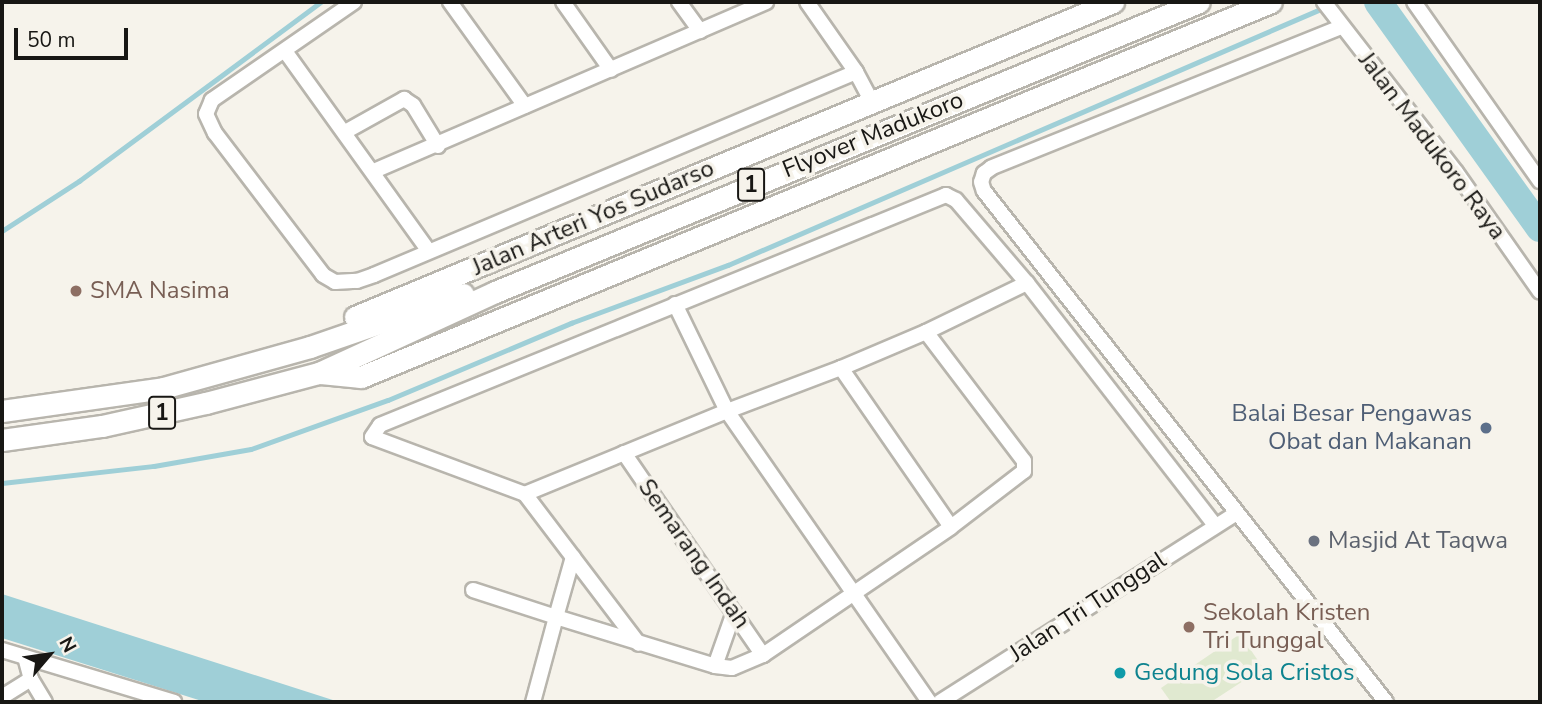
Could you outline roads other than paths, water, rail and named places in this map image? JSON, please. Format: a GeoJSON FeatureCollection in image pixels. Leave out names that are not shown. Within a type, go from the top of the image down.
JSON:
{"type":"FeatureCollection","features":[{"type":"Feature","properties":{"kind":"highway","name":"Jalan Arteri Yos Sudarso"},"geometry":{"type":"LineString","coordinates":[[310,347],[333,326],[1113,2]]}},
{"type":"Feature","properties":{"kind":"highway"},"geometry":{"type":"LineString","coordinates":[[319,373],[362,377],[1271,2]]}},
{"type":"Feature","properties":{"kind":"highway","name":"Flyover Madukoro"},"geometry":{"type":"LineString","coordinates":[[319,373],[495,292],[1186,3]]}},
{"type":"Feature","properties":{"kind":"highway","name":"Flyover Madukoro"},"geometry":{"type":"LineString","coordinates":[[310,347],[491,284],[1186,3]]}},
{"type":"Feature","properties":{"kind":"highway","name":"1"},"geometry":{"type":"LineString","coordinates":[[2,411],[163,388],[310,347]]}},
{"type":"Feature","properties":{"kind":"highway","name":"1"},"geometry":{"type":"LineString","coordinates":[[2,440],[102,426],[206,403],[319,373]]}},
{"type":"Feature","properties":{"kind":"street"},"geometry":{"type":"LineString","coordinates":[[354,2],[212,100],[206,114],[215,133],[328,279],[357,282],[856,72]]}},
{"type":"Feature","properties":{"kind":"street"},"geometry":{"type":"LineString","coordinates":[[450,2],[525,106]]}},
{"type":"Feature","properties":{"kind":"street"},"geometry":{"type":"LineString","coordinates":[[563,2],[611,70]]}},
{"type":"Feature","properties":{"kind":"street"},"geometry":{"type":"LineString","coordinates":[[679,2],[701,31]]}},
{"type":"Feature","properties":{"kind":"street"},"geometry":{"type":"LineString","coordinates":[[374,172],[766,2]]}},
{"type":"Feature","properties":{"kind":"street"},"geometry":{"type":"LineString","coordinates":[[807,2],[856,72],[872,102]]}},
{"type":"Feature","properties":{"kind":"street","name":"Jalan Madukoro Raya"},"geometry":{"type":"LineString","coordinates":[[1324,2],[1456,172],[1540,292]]}},
{"type":"Feature","properties":{"kind":"street"},"geometry":{"type":"LineString","coordinates":[[1414,2],[1540,181]]}},
{"type":"Feature","properties":{"kind":"street"},"geometry":{"type":"LineString","coordinates":[[1339,24],[991,168],[981,180],[984,191],[1386,702]]}},
{"type":"Feature","properties":{"kind":"street"},"geometry":{"type":"LineString","coordinates":[[285,51],[428,250]]}},
{"type":"Feature","properties":{"kind":"street"},"geometry":{"type":"LineString","coordinates":[[345,132],[404,99],[413,106],[438,146]]}},
{"type":"Feature","properties":{"kind":"street"},"geometry":{"type":"LineString","coordinates":[[639,644],[525,494],[376,440],[372,434],[380,425],[946,195],[956,200],[1027,283],[1215,525]]}},
{"type":"Feature","properties":{"kind":"street"},"geometry":{"type":"LineString","coordinates":[[525,494],[727,411],[841,368],[926,332],[1027,283]]}},
{"type":"Feature","properties":{"kind":"street"},"geometry":{"type":"LineString","coordinates":[[675,303],[727,411],[929,702]]}},
{"type":"Feature","properties":{"kind":"street"},"geometry":{"type":"LineString","coordinates":[[473,590],[715,666],[732,668],[764,655],[951,527],[1023,474],[1025,464],[926,332]]}},
{"type":"Feature","properties":{"kind":"street"},"geometry":{"type":"LineString","coordinates":[[841,368],[951,527]]}},
{"type":"Feature","properties":{"kind":"street","name":"Semarang Indah"},"geometry":{"type":"LineString","coordinates":[[624,453],[764,655]]}},
{"type":"Feature","properties":{"kind":"street","name":"Jalan Tri Tunggal"},"geometry":{"type":"LineString","coordinates":[[940,702],[1237,513]]}},
{"type":"Feature","properties":{"kind":"street"},"geometry":{"type":"LineString","coordinates":[[533,702],[573,557]]}},
{"type":"Feature","properties":{"kind":"street"},"geometry":{"type":"LineString","coordinates":[[715,666],[734,612]]}},
{"type":"Feature","properties":{"kind":"street"},"geometry":{"type":"LineString","coordinates":[[2,650],[174,702]]}},
{"type":"Feature","properties":{"kind":"street"},"geometry":{"type":"LineString","coordinates":[[25,657],[31,679],[46,702]]}},
{"type":"Feature","properties":{"kind":"street"},"geometry":{"type":"LineString","coordinates":[[2,697],[31,679]]}},
{"type":"Feature","properties":{"kind":"water"},"geometry":{"type":"Polygon","coordinates":[[[2,594],[339,702],[205,702],[2,638],[2,594]]]}},
{"type":"Feature","properties":{"kind":"waterway"},"geometry":{"type":"LineString","coordinates":[[2,231],[79,181],[321,2]]}},
{"type":"Feature","properties":{"kind":"waterway"},"geometry":{"type":"LineString","coordinates":[[1378,2],[1540,228]]}},
{"type":"Feature","properties":{"kind":"waterway"},"geometry":{"type":"LineString","coordinates":[[2,483],[154,466],[251,449],[388,400],[571,323],[728,265],[1323,8]]}},
{"type":"Feature","properties":{"kind":"place","name":"SMA Nasima"},"geometry":{"type":"Point","coordinates":[76,291]}},
{"type":"Feature","properties":{"kind":"place","name":"Balai Besar Pengawas Obat dan Makanan"},"geometry":{"type":"Point","coordinates":[1486,428]}},
{"type":"Feature","properties":{"kind":"place","name":"Masjid At Taqwa"},"geometry":{"type":"Point","coordinates":[1314,541]}},
{"type":"Feature","properties":{"kind":"place","name":"Sekolah Kristen Tri Tunggal"},"geometry":{"type":"Point","coordinates":[1189,627]}},
{"type":"Feature","properties":{"kind":"place","name":"Gedung Sola Cristos"},"geometry":{"type":"Point","coordinates":[1120,673]}}]}
